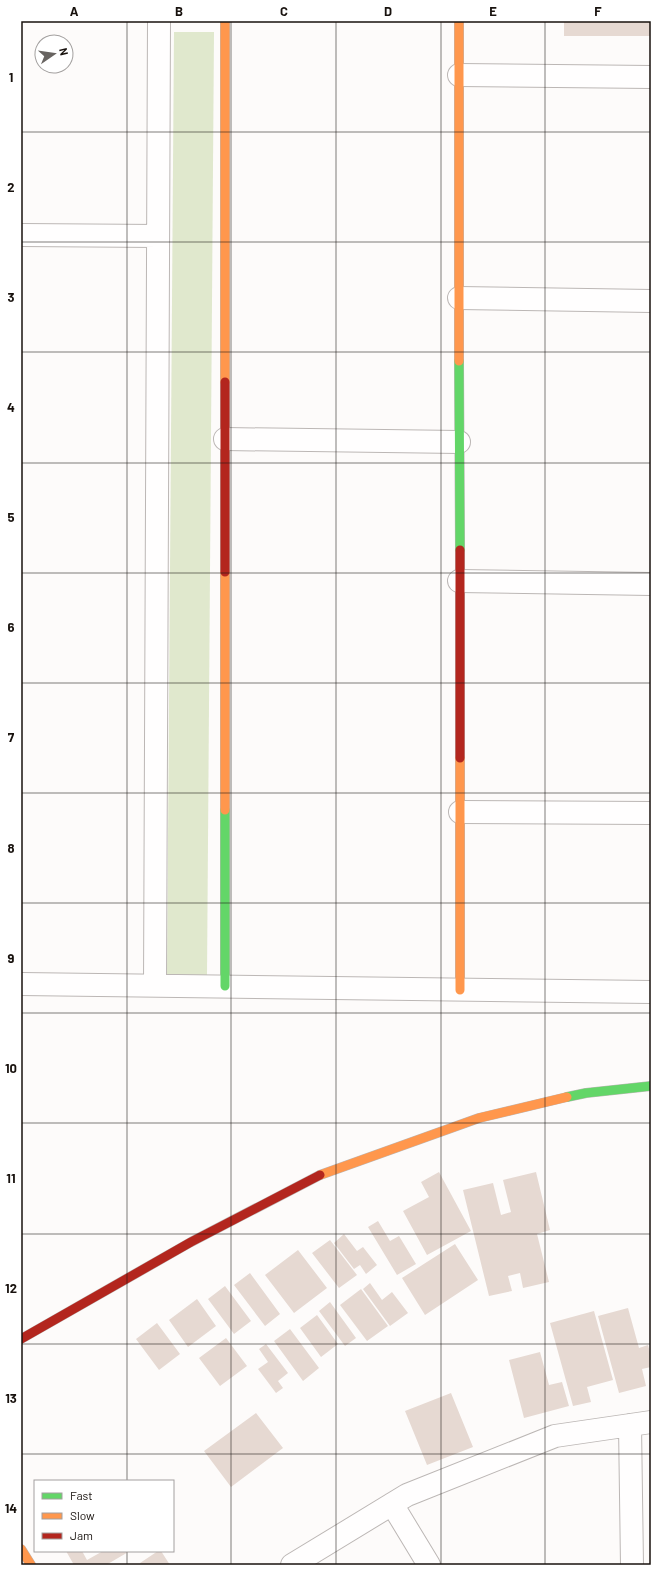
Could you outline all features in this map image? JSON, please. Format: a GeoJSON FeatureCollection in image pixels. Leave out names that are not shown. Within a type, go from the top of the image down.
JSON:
{"type":"FeatureCollection","features":[{"type":"Feature","properties":{"kind":"street"},"geometry":{"type":"LineString","coordinates":[[155,985],[159,21]]}},
{"type":"Feature","properties":{"kind":"street"},"geometry":{"type":"LineString","coordinates":[[225,21],[225,986]]}},
{"type":"Feature","properties":{"kind":"street"},"geometry":{"type":"LineString","coordinates":[[459,21],[460,990]]}},
{"type":"Feature","properties":{"kind":"street"},"geometry":{"type":"LineString","coordinates":[[459,75],[651,77]]}},
{"type":"Feature","properties":{"kind":"street"},"geometry":{"type":"LineString","coordinates":[[21,235],[158,236]]}},
{"type":"Feature","properties":{"kind":"street"},"geometry":{"type":"LineString","coordinates":[[459,298],[651,301]]}},
{"type":"Feature","properties":{"kind":"street"},"geometry":{"type":"LineString","coordinates":[[225,438],[459,442]]}},
{"type":"Feature","properties":{"kind":"street"},"geometry":{"type":"LineString","coordinates":[[459,581],[651,584]]}},
{"type":"Feature","properties":{"kind":"street"},"geometry":{"type":"LineString","coordinates":[[460,812],[651,813]]}},
{"type":"Feature","properties":{"kind":"street"},"geometry":{"type":"LineString","coordinates":[[21,984],[651,992]]}},
{"type":"Feature","properties":{"kind":"street"},"geometry":{"type":"LineString","coordinates":[[21,1339],[191,1242],[316,1176],[478,1118],[586,1092],[651,1086]]}},
{"type":"Feature","properties":{"kind":"street"},"geometry":{"type":"LineString","coordinates":[[292,1565],[407,1495],[555,1436],[641,1424],[632,1565]]}},
{"type":"Feature","properties":{"kind":"street"},"geometry":{"type":"LineString","coordinates":[[392,1504],[429,1565]]}},
{"type":"Feature","properties":{"kind":"street"},"geometry":{"type":"LineString","coordinates":[[21,1549],[31,1565]]}},
{"type":"Feature","properties":{"kind":"green space"},"geometry":{"type":"Polygon","coordinates":[[[174,32],[214,32],[207,976],[167,975],[174,32]]]}},
{"type":"Feature","properties":{"kind":"building"},"geometry":{"type":"Polygon","coordinates":[[[564,21],[651,21],[651,36],[564,36],[564,21]]]}},
{"type":"Feature","properties":{"kind":"building"},"geometry":{"type":"Polygon","coordinates":[[[439,1172],[471,1231],[427,1255],[403,1211],[429,1197],[421,1182],[439,1172]]]}},
{"type":"Feature","properties":{"kind":"building"},"geometry":{"type":"Polygon","coordinates":[[[536,1172],[550,1230],[537,1234],[549,1282],[523,1288],[520,1273],[508,1276],[512,1291],[489,1296],[463,1190],[493,1183],[501,1215],[511,1212],[503,1180],[536,1172]]]}},
{"type":"Feature","properties":{"kind":"building"},"geometry":{"type":"Polygon","coordinates":[[[378,1221],[390,1241],[399,1236],[416,1264],[397,1275],[368,1227],[378,1221]]]}},
{"type":"Feature","properties":{"kind":"building"},"geometry":{"type":"Polygon","coordinates":[[[344,1234],[357,1251],[363,1247],[377,1265],[366,1274],[360,1265],[354,1269],[334,1243],[344,1234]]]}},
{"type":"Feature","properties":{"kind":"building"},"geometry":{"type":"Polygon","coordinates":[[[330,1240],[357,1275],[339,1288],[312,1253],[330,1240]]]}},
{"type":"Feature","properties":{"kind":"building"},"geometry":{"type":"Polygon","coordinates":[[[455,1244],[478,1280],[425,1315],[402,1278],[455,1244]]]}},
{"type":"Feature","properties":{"kind":"building"},"geometry":{"type":"Polygon","coordinates":[[[298,1250],[327,1288],[294,1313],[265,1275],[298,1250]]]}},
{"type":"Feature","properties":{"kind":"building"},"geometry":{"type":"Polygon","coordinates":[[[250,1273],[280,1314],[265,1326],[234,1285],[250,1273]]]}},
{"type":"Feature","properties":{"kind":"building"},"geometry":{"type":"Polygon","coordinates":[[[370,1283],[382,1300],[392,1292],[408,1313],[390,1326],[363,1289],[370,1283]]]}},
{"type":"Feature","properties":{"kind":"building"},"geometry":{"type":"Polygon","coordinates":[[[225,1286],[251,1321],[234,1334],[208,1299],[225,1286]]]}},
{"type":"Feature","properties":{"kind":"building"},"geometry":{"type":"Polygon","coordinates":[[[361,1289],[388,1326],[367,1341],[340,1305],[361,1289]]]}},
{"type":"Feature","properties":{"kind":"building"},"geometry":{"type":"Polygon","coordinates":[[[197,1299],[216,1326],[188,1347],[169,1320],[197,1299]]]}},
{"type":"Feature","properties":{"kind":"building"},"geometry":{"type":"Polygon","coordinates":[[[330,1302],[356,1338],[345,1346],[319,1311],[330,1302]]]}},
{"type":"Feature","properties":{"kind":"building"},"geometry":{"type":"Polygon","coordinates":[[[628,1308],[639,1348],[648,1345],[651,1356],[651,1367],[642,1369],[646,1386],[619,1393],[598,1316],[628,1308]]]}},
{"type":"Feature","properties":{"kind":"building"},"geometry":{"type":"Polygon","coordinates":[[[594,1311],[613,1380],[587,1387],[591,1402],[573,1406],[550,1323],[594,1311]]]}},
{"type":"Feature","properties":{"kind":"building"},"geometry":{"type":"Polygon","coordinates":[[[317,1315],[338,1344],[321,1357],[300,1328],[317,1315]]]}},
{"type":"Feature","properties":{"kind":"building"},"geometry":{"type":"Polygon","coordinates":[[[157,1323],[180,1354],[159,1370],[136,1339],[157,1323]]]}},
{"type":"Feature","properties":{"kind":"building"},"geometry":{"type":"Polygon","coordinates":[[[290,1329],[319,1368],[303,1381],[274,1341],[290,1329]]]}},
{"type":"Feature","properties":{"kind":"building"},"geometry":{"type":"Polygon","coordinates":[[[226,1338],[247,1366],[220,1386],[199,1358],[226,1338]]]}},
{"type":"Feature","properties":{"kind":"building"},"geometry":{"type":"Polygon","coordinates":[[[266,1344],[288,1373],[278,1381],[283,1388],[276,1393],[258,1369],[268,1362],[259,1349],[266,1344]]]}},
{"type":"Feature","properties":{"kind":"building"},"geometry":{"type":"Polygon","coordinates":[[[540,1352],[549,1385],[562,1382],[569,1406],[524,1418],[509,1360],[540,1352]]]}},
{"type":"Feature","properties":{"kind":"building"},"geometry":{"type":"Polygon","coordinates":[[[451,1393],[473,1447],[427,1465],[405,1411],[451,1393]]]}},
{"type":"Feature","properties":{"kind":"building"},"geometry":{"type":"Polygon","coordinates":[[[256,1413],[283,1448],[231,1487],[204,1451],[256,1413]]]}},
{"type":"Feature","properties":{"kind":"building"},"geometry":{"type":"Polygon","coordinates":[[[67,1552],[83,1552],[87,1560],[101,1552],[128,1552],[106,1565],[74,1565],[67,1552]]]}},
{"type":"Feature","properties":{"kind":"building"},"geometry":{"type":"Polygon","coordinates":[[[156,1552],[162,1552],[170,1565],[141,1565],[140,1563],[156,1552]]]}},
{"type":"Feature","properties":{"kind":"traffic: fast"},"geometry":{"type":"LineString","coordinates":[[459,361],[460,550]]}},
{"type":"Feature","properties":{"kind":"traffic: fast"},"geometry":{"type":"LineString","coordinates":[[225,810],[225,986]]}},
{"type":"Feature","properties":{"kind":"traffic: fast"},"geometry":{"type":"LineString","coordinates":[[567,1097],[586,1093],[651,1086]]}},
{"type":"Feature","properties":{"kind":"traffic: slow"},"geometry":{"type":"LineString","coordinates":[[225,21],[225,382]]}},
{"type":"Feature","properties":{"kind":"traffic: slow"},"geometry":{"type":"LineString","coordinates":[[459,21],[459,361]]}},
{"type":"Feature","properties":{"kind":"traffic: slow"},"geometry":{"type":"LineString","coordinates":[[225,572],[225,810]]}},
{"type":"Feature","properties":{"kind":"traffic: slow"},"geometry":{"type":"LineString","coordinates":[[460,758],[460,990]]}},
{"type":"Feature","properties":{"kind":"traffic: slow"},"geometry":{"type":"LineString","coordinates":[[320,1175],[479,1118],[567,1097]]}},
{"type":"Feature","properties":{"kind":"traffic: slow"},"geometry":{"type":"LineString","coordinates":[[21,1549],[31,1565]]}},
{"type":"Feature","properties":{"kind":"traffic: jam"},"geometry":{"type":"LineString","coordinates":[[225,382],[225,572]]}},
{"type":"Feature","properties":{"kind":"traffic: jam"},"geometry":{"type":"LineString","coordinates":[[460,550],[460,758]]}},
{"type":"Feature","properties":{"kind":"traffic: jam"},"geometry":{"type":"LineString","coordinates":[[21,1339],[191,1242],[320,1175]]}}]}
